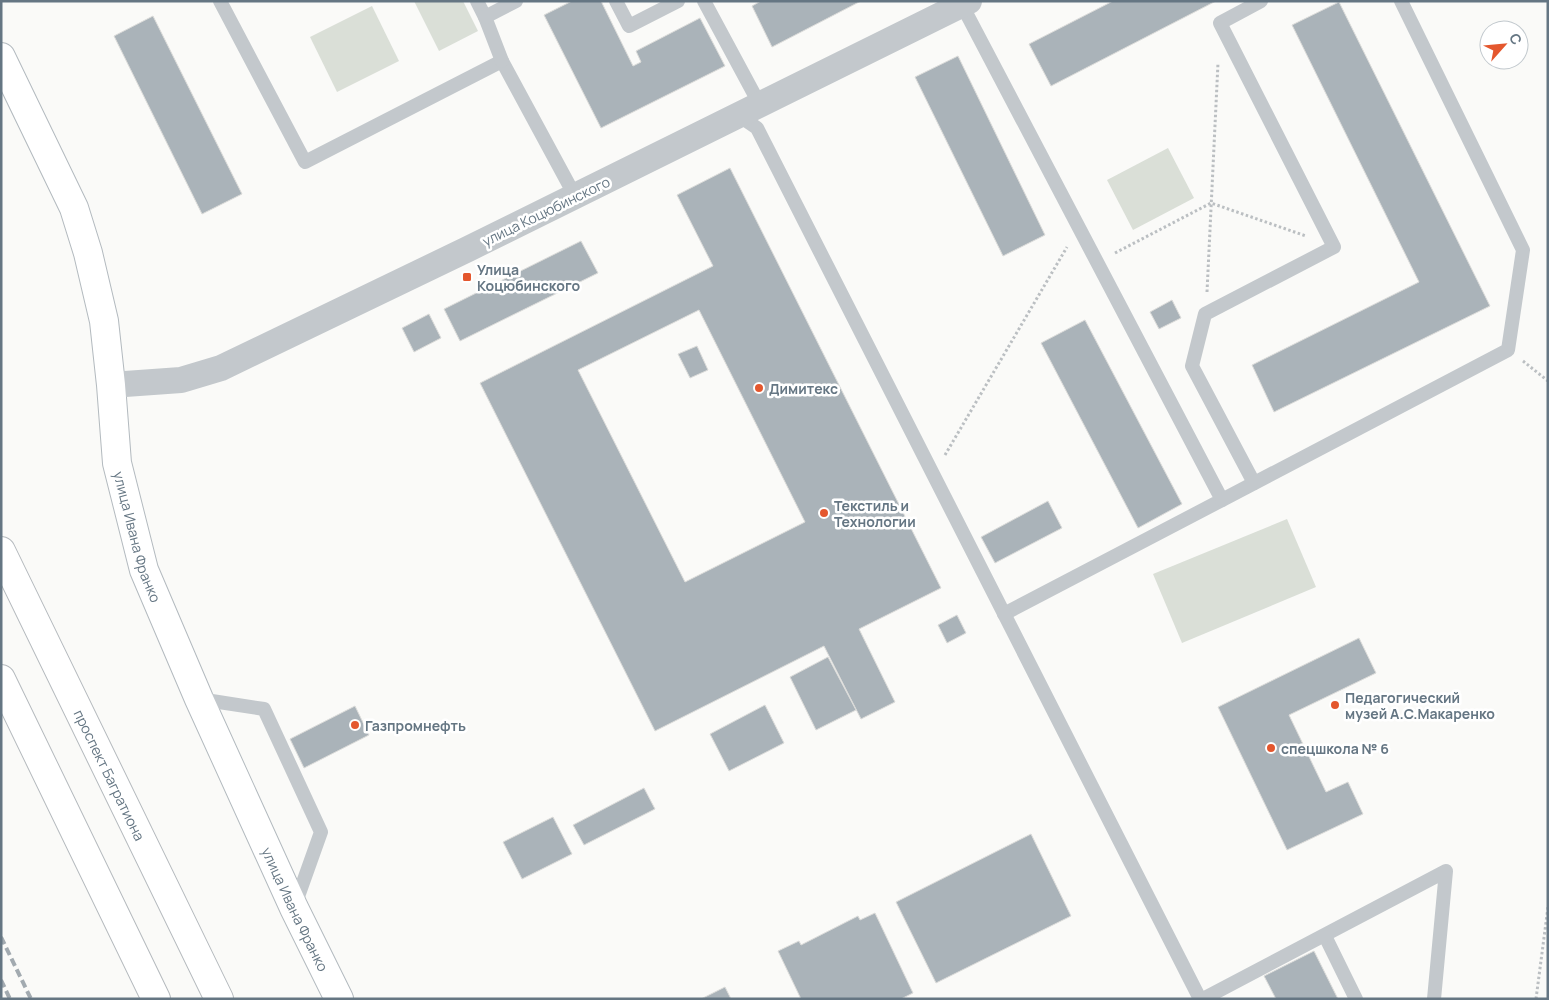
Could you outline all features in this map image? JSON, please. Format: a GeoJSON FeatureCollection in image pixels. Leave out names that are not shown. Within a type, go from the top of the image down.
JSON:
{"type":"FeatureCollection","features":[{"type":"Feature","properties":{"kind":"street","name":"улица Коцюбинского"},"geometry":{"type":"LineString","coordinates":[[111,385],[180,380],[221,368],[749,110],[951,6]]}},
{"type":"Feature","properties":{"kind":"street","name":"улица Ивана Франко"},"geometry":{"type":"LineString","coordinates":[[1,57],[74,208],[88,253],[104,321],[117,463],[144,570],[199,699],[294,908],[339,999]]}},
{"type":"Feature","properties":{"kind":"street","name":"проспект Багратиона"},"geometry":{"type":"LineString","coordinates":[[1,551],[219,999]]}},
{"type":"Feature","properties":{"kind":"street"},"geometry":{"type":"LineString","coordinates":[[1,679],[156,999]]}},
{"type":"Feature","properties":{"kind":"lane"},"geometry":{"type":"LineString","coordinates":[[220,1],[305,162],[502,61]]}},
{"type":"Feature","properties":{"kind":"lane"},"geometry":{"type":"LineString","coordinates":[[477,1],[502,61],[575,196]]}},
{"type":"Feature","properties":{"kind":"lane"},"geometry":{"type":"LineString","coordinates":[[485,17],[516,1]]}},
{"type":"Feature","properties":{"kind":"lane"},"geometry":{"type":"LineString","coordinates":[[616,1],[629,26],[678,1]]}},
{"type":"Feature","properties":{"kind":"lane"},"geometry":{"type":"LineString","coordinates":[[704,1],[756,128],[1201,999],[1446,871],[1434,999]]}},
{"type":"Feature","properties":{"kind":"lane"},"geometry":{"type":"LineString","coordinates":[[1254,483],[1192,366],[1205,314],[1334,247],[1220,23],[1261,1]]}},
{"type":"Feature","properties":{"kind":"lane"},"geometry":{"type":"LineString","coordinates":[[1004,614],[1508,350],[1523,250],[1401,1]]}},
{"type":"Feature","properties":{"kind":"lane"},"geometry":{"type":"LineString","coordinates":[[951,6],[1078,227],[1222,500]]}},
{"type":"Feature","properties":{"kind":"lane"},"geometry":{"type":"LineString","coordinates":[[199,699],[264,709],[322,832],[294,908]]}},
{"type":"Feature","properties":{"kind":"lane"},"geometry":{"type":"LineString","coordinates":[[1324,936],[1356,999]]}},
{"type":"Feature","properties":{"kind":"path"},"geometry":{"type":"LineString","coordinates":[[1205,314],[1220,23]]}},
{"type":"Feature","properties":{"kind":"path"},"geometry":{"type":"LineString","coordinates":[[1097,262],[1211,203],[1334,247]]}},
{"type":"Feature","properties":{"kind":"path"},"geometry":{"type":"LineString","coordinates":[[933,475],[1078,227]]}},
{"type":"Feature","properties":{"kind":"path"},"geometry":{"type":"LineString","coordinates":[[1508,350],[1548,381]]}},
{"type":"Feature","properties":{"kind":"path"},"geometry":{"type":"LineString","coordinates":[[1536,999],[1548,907]]}},
{"type":"Feature","properties":{"kind":"shaded area"},"geometry":{"type":"Polygon","coordinates":[[[414,1],[463,1],[478,31],[439,51],[414,1]]]}},
{"type":"Feature","properties":{"kind":"shaded area"},"geometry":{"type":"Polygon","coordinates":[[[372,6],[399,61],[337,92],[310,37],[372,6]]]}},
{"type":"Feature","properties":{"kind":"shaded area"},"geometry":{"type":"Polygon","coordinates":[[[1168,148],[1194,198],[1133,230],[1107,180],[1168,148]]]}},
{"type":"Feature","properties":{"kind":"shaded area"},"geometry":{"type":"Polygon","coordinates":[[[1287,519],[1316,587],[1182,643],[1153,574],[1287,519]]]}},
{"type":"Feature","properties":{"kind":"building"},"geometry":{"type":"Polygon","coordinates":[[[572,1],[601,1],[633,66],[641,62],[636,51],[700,18],[725,66],[601,128],[544,15],[572,1]]]}},
{"type":"Feature","properties":{"kind":"building"},"geometry":{"type":"Polygon","coordinates":[[[761,1],[861,1],[772,47],[752,6],[761,1]]]}},
{"type":"Feature","properties":{"kind":"building"},"geometry":{"type":"Polygon","coordinates":[[[1113,1],[1216,1],[1051,86],[1029,44],[1113,1]]]}},
{"type":"Feature","properties":{"kind":"building"},"geometry":{"type":"Polygon","coordinates":[[[1339,2],[1490,306],[1274,412],[1252,365],[1419,282],[1292,25],[1339,2]]]}},
{"type":"Feature","properties":{"kind":"building"},"geometry":{"type":"Polygon","coordinates":[[[153,16],[242,194],[202,214],[114,36],[153,16]]]}},
{"type":"Feature","properties":{"kind":"building"},"geometry":{"type":"Polygon","coordinates":[[[958,56],[1045,235],[1003,256],[915,77],[958,56]]]}},
{"type":"Feature","properties":{"kind":"building"},"geometry":{"type":"Polygon","coordinates":[[[730,168],[941,588],[859,629],[895,702],[861,719],[824,646],[655,731],[480,383],[713,266],[677,195],[730,168]],[[699,310],[578,370],[685,582],[805,522],[699,310]]]}},
{"type":"Feature","properties":{"kind":"building"},"geometry":{"type":"Polygon","coordinates":[[[581,241],[598,273],[460,341],[444,309],[581,241]]]}},
{"type":"Feature","properties":{"kind":"building"},"geometry":{"type":"Polygon","coordinates":[[[1172,300],[1181,318],[1159,329],[1150,312],[1172,300]]]}},
{"type":"Feature","properties":{"kind":"building"},"geometry":{"type":"Polygon","coordinates":[[[429,314],[441,338],[414,352],[402,328],[429,314]]]}},
{"type":"Feature","properties":{"kind":"building"},"geometry":{"type":"Polygon","coordinates":[[[1085,320],[1182,504],[1138,528],[1041,343],[1085,320]]]}},
{"type":"Feature","properties":{"kind":"building"},"geometry":{"type":"Polygon","coordinates":[[[697,346],[708,370],[690,378],[678,354],[697,346]]]}},
{"type":"Feature","properties":{"kind":"building"},"geometry":{"type":"Polygon","coordinates":[[[1048,501],[1062,528],[995,563],[981,537],[1048,501]]]}},
{"type":"Feature","properties":{"kind":"building"},"geometry":{"type":"Polygon","coordinates":[[[957,615],[966,633],[947,643],[938,625],[957,615]]]}},
{"type":"Feature","properties":{"kind":"building","name":"спецшкола № 6"},"geometry":{"type":"Polygon","coordinates":[[[1359,638],[1376,673],[1289,715],[1326,792],[1348,782],[1363,814],[1287,850],[1218,707],[1359,638]]]}},
{"type":"Feature","properties":{"kind":"building"},"geometry":{"type":"Polygon","coordinates":[[[828,657],[856,710],[816,730],[790,677],[828,657]]]}},
{"type":"Feature","properties":{"kind":"building"},"geometry":{"type":"Polygon","coordinates":[[[765,705],[784,743],[729,771],[710,734],[765,705]]]}},
{"type":"Feature","properties":{"kind":"building"},"geometry":{"type":"Polygon","coordinates":[[[355,706],[369,735],[304,768],[290,739],[355,706]]]}},
{"type":"Feature","properties":{"kind":"building"},"geometry":{"type":"Polygon","coordinates":[[[644,788],[655,809],[584,845],[573,825],[644,788]]]}},
{"type":"Feature","properties":{"kind":"building"},"geometry":{"type":"Polygon","coordinates":[[[553,817],[572,854],[522,879],[503,842],[553,817]]]}},
{"type":"Feature","properties":{"kind":"building"},"geometry":{"type":"Polygon","coordinates":[[[1031,834],[1071,916],[936,983],[896,902],[1031,834]]]}},
{"type":"Feature","properties":{"kind":"building"},"geometry":{"type":"Polygon","coordinates":[[[875,913],[913,993],[901,999],[801,999],[778,951],[799,941],[801,945],[858,916],[860,920],[875,913]]]}},
{"type":"Feature","properties":{"kind":"building"},"geometry":{"type":"Polygon","coordinates":[[[1314,951],[1338,999],[1276,999],[1264,976],[1314,951]]]}},
{"type":"Feature","properties":{"kind":"building"},"geometry":{"type":"Polygon","coordinates":[[[725,987],[731,999],[701,999],[725,987]]]}},
{"type":"Feature","properties":{"kind":"railway"},"geometry":{"type":"LineString","coordinates":[[1,937],[31,999]]}},
{"type":"Feature","properties":{"kind":"railway"},"geometry":{"type":"LineString","coordinates":[[1,980],[10,999]]}},
{"type":"Feature","properties":{"kind":"place","name":"Улица Коцюбинского"},"geometry":{"type":"Point","coordinates":[467,277]}},
{"type":"Feature","properties":{"kind":"place","name":"Димитекс"},"geometry":{"type":"Point","coordinates":[759,388]}},
{"type":"Feature","properties":{"kind":"place","name":"Текстиль и Технологии"},"geometry":{"type":"Point","coordinates":[824,513]}},
{"type":"Feature","properties":{"kind":"place","name":"Педагогический музей А.С.Макаренко"},"geometry":{"type":"Point","coordinates":[1335,705]}},
{"type":"Feature","properties":{"kind":"place","name":"Газпромнефть"},"geometry":{"type":"Point","coordinates":[355,725]}},
{"type":"Feature","properties":{"kind":"place","name":"спецшкола № 6"},"geometry":{"type":"Point","coordinates":[1271,748]}}]}
